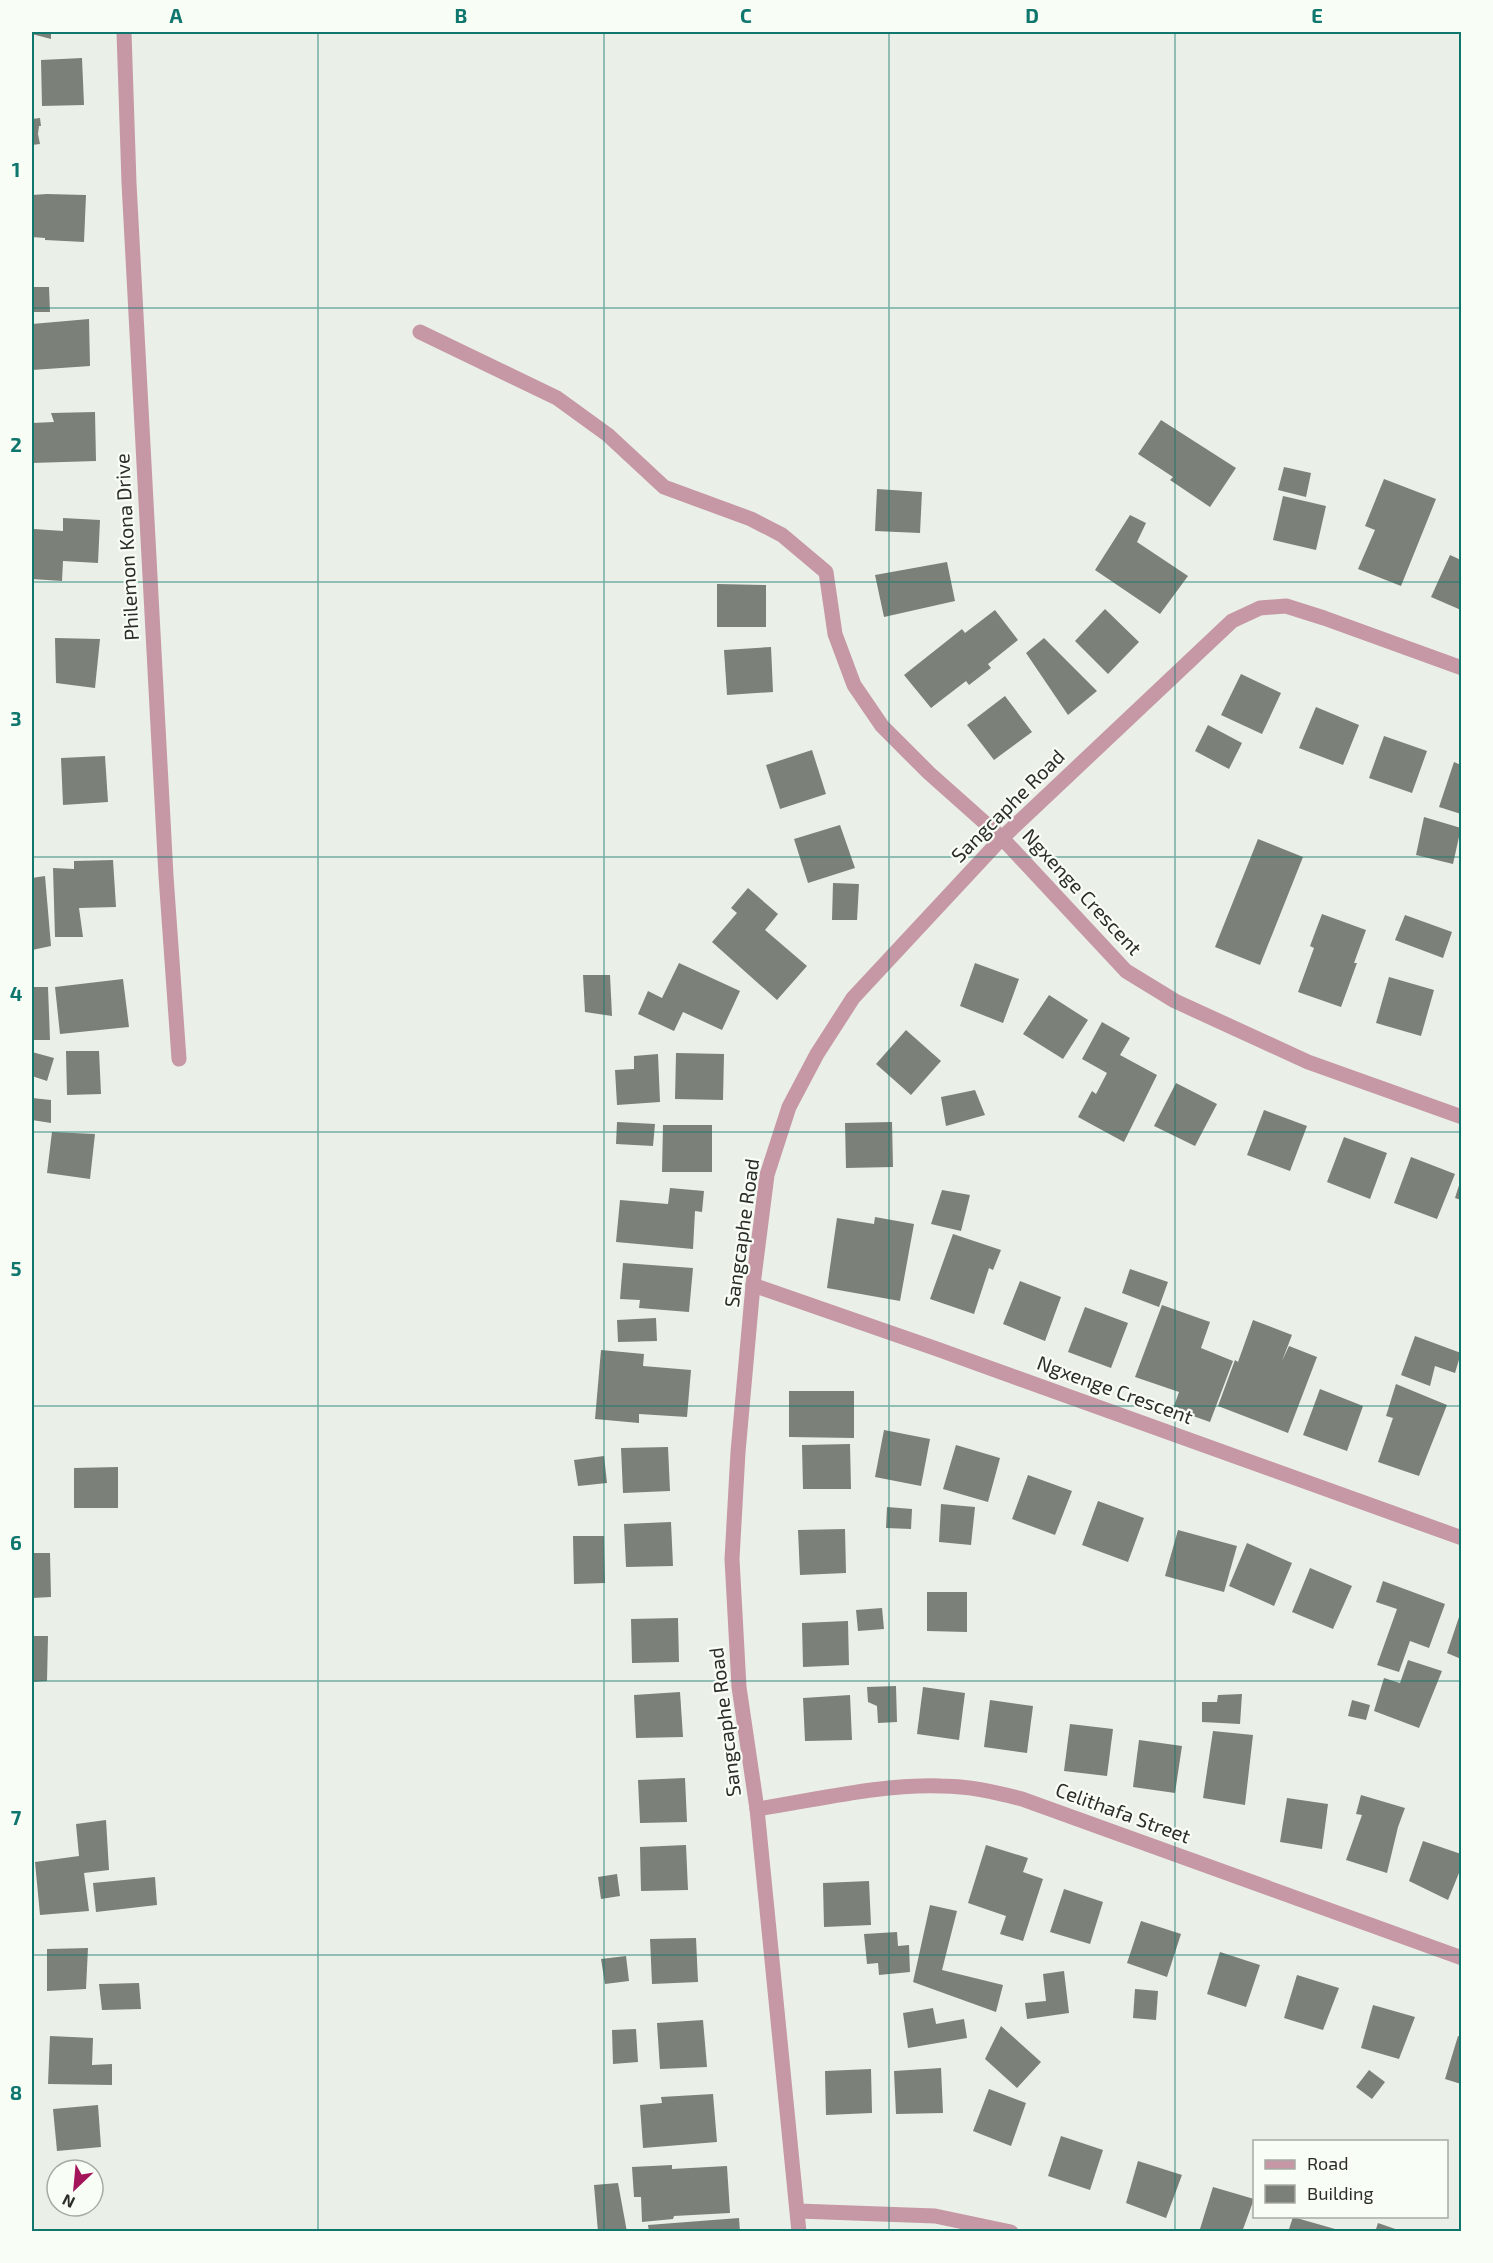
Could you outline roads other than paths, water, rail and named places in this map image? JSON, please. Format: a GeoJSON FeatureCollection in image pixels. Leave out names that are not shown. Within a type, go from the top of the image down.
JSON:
{"type":"FeatureCollection","features":[{"type":"Feature","properties":{"kind":"street","name":"Philemon Kona Drive"},"geometry":{"type":"LineString","coordinates":[[124,32],[129,183],[166,876],[179,1059]]}},
{"type":"Feature","properties":{"kind":"street","name":"Ngxenge Crescent"},"geometry":{"type":"LineString","coordinates":[[420,332],[556,398],[608,435],[664,487],[751,519],[782,535],[826,572],[835,634],[854,686],[882,726],[929,773],[1002,838],[1126,971],[1175,1001],[1308,1062],[1461,1117]]}},
{"type":"Feature","properties":{"kind":"street","name":"Sangcaphe Road"},"geometry":{"type":"LineString","coordinates":[[799,2232],[757,1809],[739,1687],[732,1559],[738,1452],[753,1286],[767,1175],[789,1107],[817,1054],[853,998],[1002,838],[1232,621],[1260,608],[1286,606],[1461,668]]}},
{"type":"Feature","properties":{"kind":"street","name":"Ngxenge Crescent"},"geometry":{"type":"LineString","coordinates":[[753,1286],[937,1348],[1461,1538]]}},
{"type":"Feature","properties":{"kind":"street","name":"Celithafa Street"},"geometry":{"type":"LineString","coordinates":[[757,1809],[892,1788],[939,1786],[980,1789],[1022,1799],[1461,1958]]}},
{"type":"Feature","properties":{"kind":"street"},"geometry":{"type":"LineString","coordinates":[[798,2211],[935,2216],[1011,2232]]}}]}
